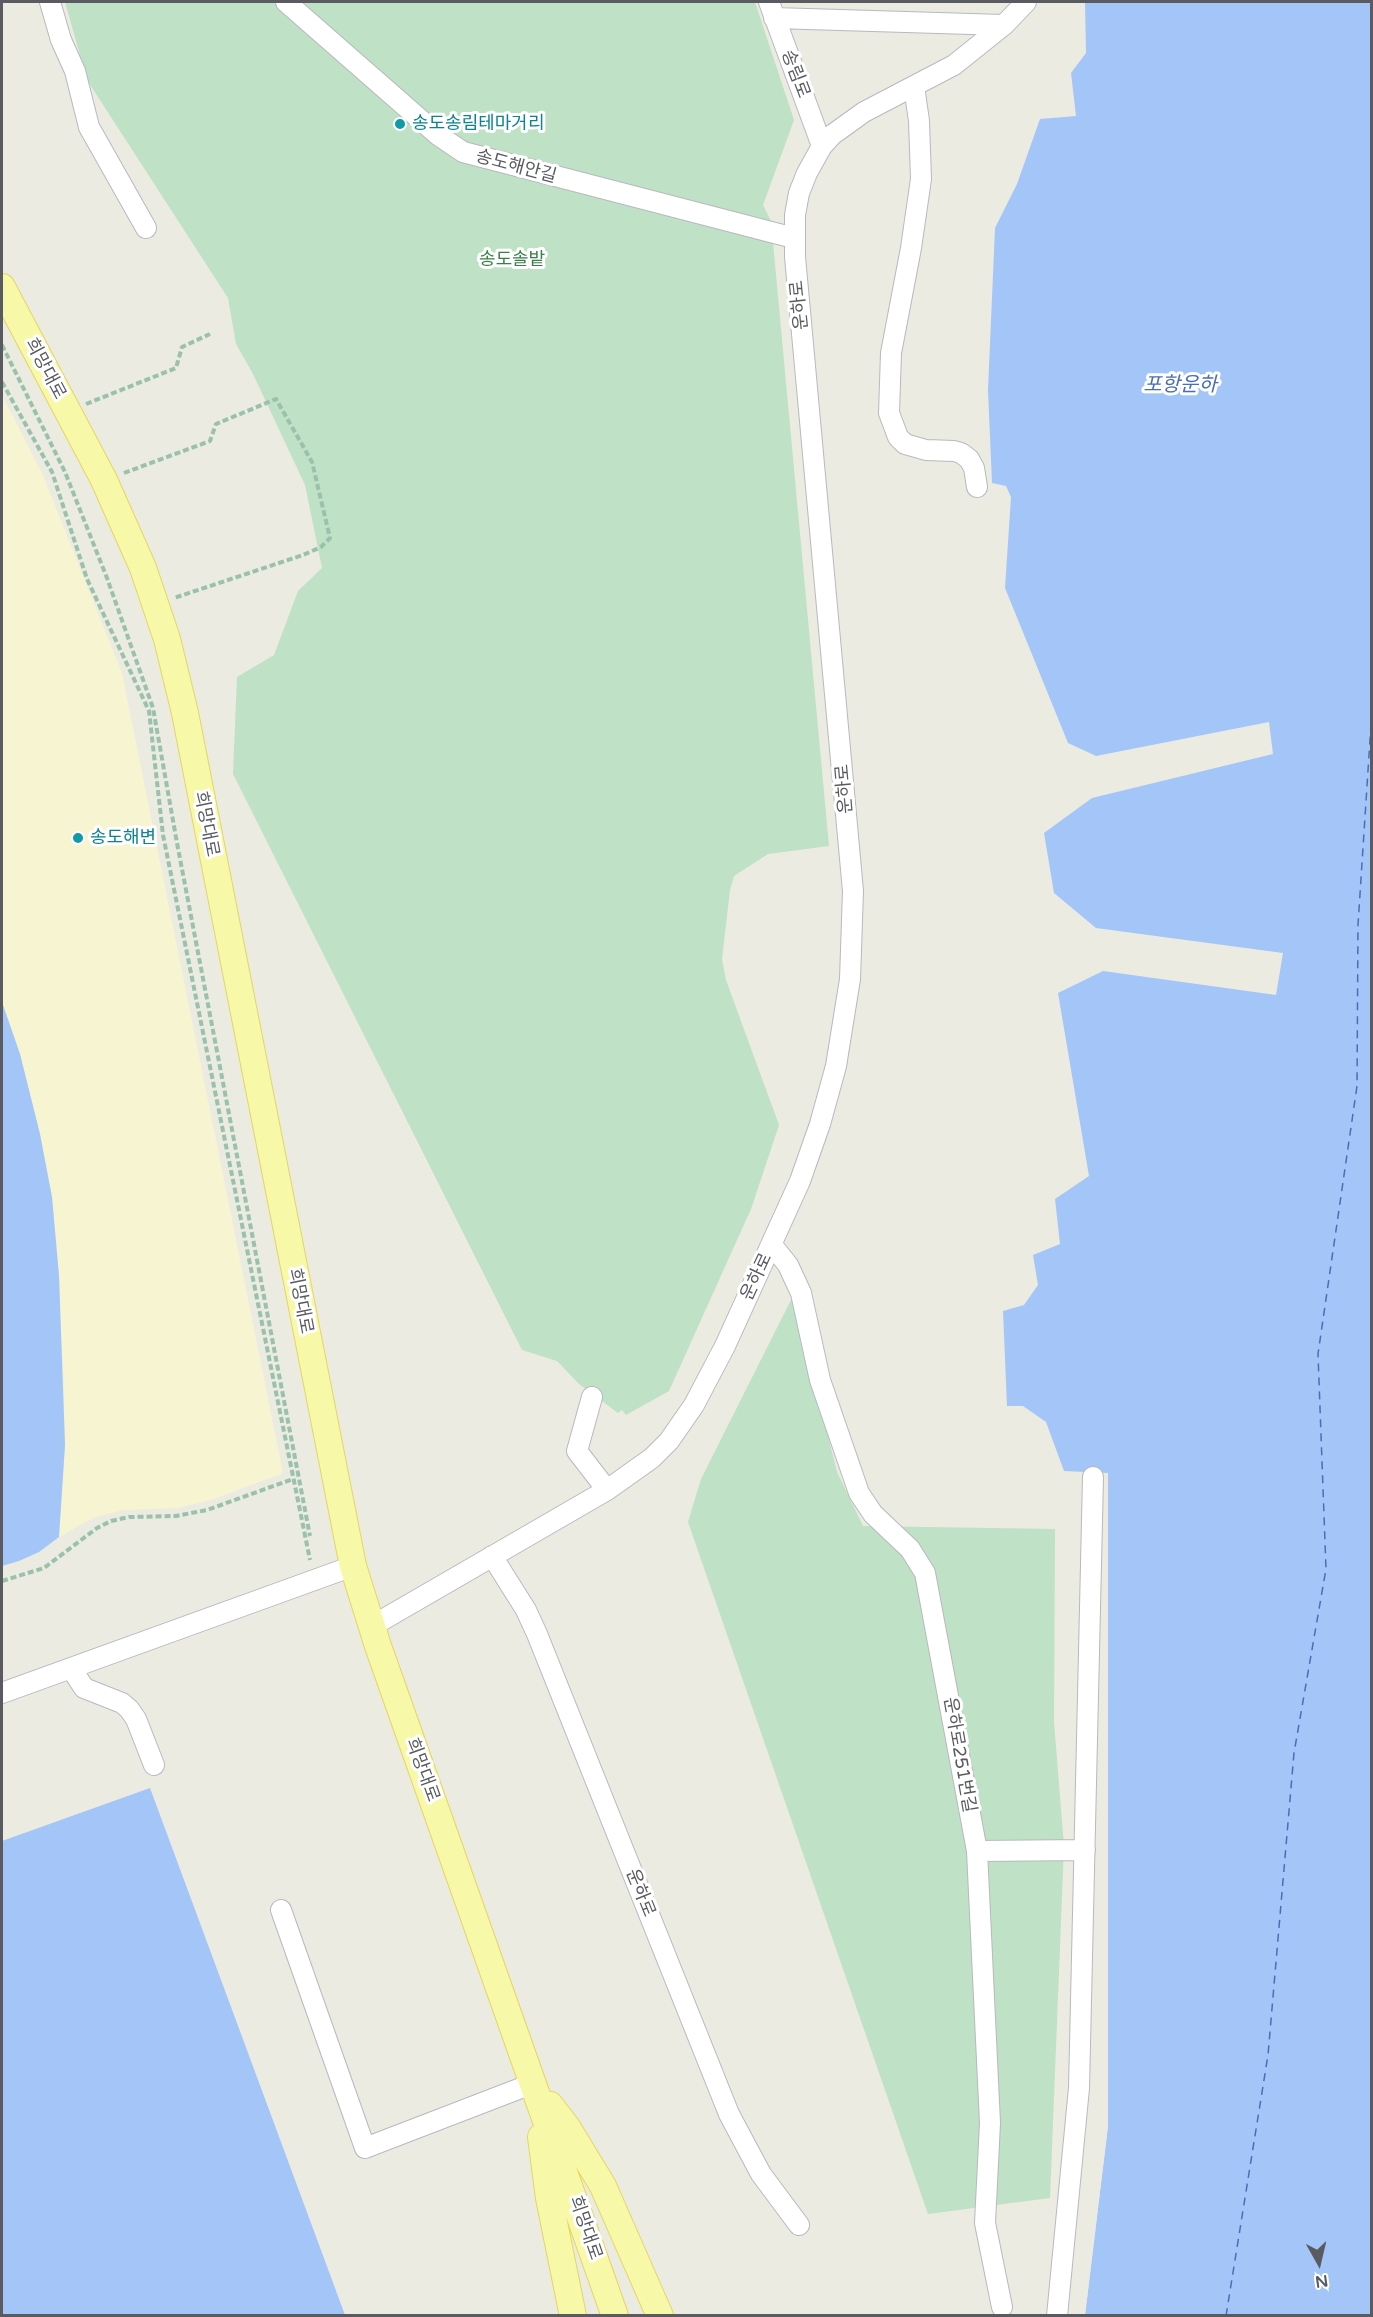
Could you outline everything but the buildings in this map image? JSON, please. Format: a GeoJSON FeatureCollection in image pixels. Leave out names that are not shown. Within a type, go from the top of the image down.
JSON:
{"type":"FeatureCollection","features":[{"type":"Feature","properties":{"kind":"main road","name":"희망대로"},"geometry":{"type":"LineString","coordinates":[[2,287],[104,480],[156,604],[187,724],[352,1566],[614,2311]]}},
{"type":"Feature","properties":{"kind":"main road"},"geometry":{"type":"LineString","coordinates":[[534,2083],[549,2198],[573,2316]]}},
{"type":"Feature","properties":{"kind":"main road"},"geometry":{"type":"LineString","coordinates":[[534,2083],[567,2127],[603,2187],[660,2316]]}},
{"type":"Feature","properties":{"kind":"street"},"geometry":{"type":"LineString","coordinates":[[50,2],[61,40],[75,72],[89,127],[146,228]]}},
{"type":"Feature","properties":{"kind":"street","name":"송도해안길"},"geometry":{"type":"LineString","coordinates":[[286,2],[438,135],[463,152],[794,238]]}},
{"type":"Feature","properties":{"kind":"street","name":"운하로"},"geometry":{"type":"LineString","coordinates":[[372,1626],[607,1490],[652,1458],[669,1441],[682,1424],[725,1346],[772,1245],[811,1151],[829,1095],[850,979],[853,918],[851,857],[794,238],[799,193],[822,146],[843,125],[954,64],[1004,25],[1026,2]]}},
{"type":"Feature","properties":{"kind":"street"},"geometry":{"type":"LineString","coordinates":[[772,10],[1004,25]]}},
{"type":"Feature","properties":{"kind":"street","name":"송림로"},"geometry":{"type":"LineString","coordinates":[[772,10],[822,146]]}},
{"type":"Feature","properties":{"kind":"street"},"geometry":{"type":"LineString","coordinates":[[914,87],[920,121],[921,179],[911,248],[891,353],[889,413],[898,437],[905,444],[926,450],[954,451],[969,459],[974,468],[977,487]]}},
{"type":"Feature","properties":{"kind":"street","name":"운하로251번길"},"geometry":{"type":"LineString","coordinates":[[772,1245],[788,1265],[801,1293],[820,1380],[859,1493],[869,1509],[909,1549],[925,1573],[977,1851],[990,2123],[985,2223],[1002,2307]]}},
{"type":"Feature","properties":{"kind":"street"},"geometry":{"type":"LineString","coordinates":[[592,1397],[578,1451],[607,1490]]}},
{"type":"Feature","properties":{"kind":"street"},"geometry":{"type":"LineString","coordinates":[[1057,2316],[1079,2088],[1093,1478]]}},
{"type":"Feature","properties":{"kind":"street","name":"운하로"},"geometry":{"type":"LineString","coordinates":[[492,1556],[530,1618],[729,2114],[761,2174],[799,2225]]}},
{"type":"Feature","properties":{"kind":"street"},"geometry":{"type":"LineString","coordinates":[[2,1693],[352,1566]]}},
{"type":"Feature","properties":{"kind":"street"},"geometry":{"type":"LineString","coordinates":[[71,1668],[84,1688],[122,1703],[129,1709],[136,1719],[154,1765]]}},
{"type":"Feature","properties":{"kind":"street"},"geometry":{"type":"LineString","coordinates":[[977,1851],[1085,1850]]}},
{"type":"Feature","properties":{"kind":"street"},"geometry":{"type":"LineString","coordinates":[[281,1910],[365,2148],[534,2083]]}},
{"type":"Feature","properties":{"kind":"path"},"geometry":{"type":"LineString","coordinates":[[68,411],[176,368],[182,347],[210,334]]}},
{"type":"Feature","properties":{"kind":"path"},"geometry":{"type":"LineString","coordinates":[[2,345],[65,472],[107,578],[153,708],[310,1536]]}},
{"type":"Feature","properties":{"kind":"path"},"geometry":{"type":"LineString","coordinates":[[2,382],[52,472],[87,579],[149,711],[163,835],[310,1560]]}},
{"type":"Feature","properties":{"kind":"path"},"geometry":{"type":"LineString","coordinates":[[104,480],[210,441],[216,424],[276,399],[312,462],[330,538],[321,547],[156,604]]}},
{"type":"Feature","properties":{"kind":"path"},"geometry":{"type":"LineString","coordinates":[[2,1581],[44,1568],[97,1528],[111,1521],[129,1517],[176,1516],[207,1510],[293,1479]]}},
{"type":"Feature","properties":{"kind":"green space","name":"송도솔밭"},"geometry":{"type":"Polygon","coordinates":[[[65,2],[755,2],[794,120],[763,205],[771,221],[829,846],[768,854],[734,876],[730,890],[722,959],[726,980],[779,1125],[751,1209],[669,1391],[626,1415],[622,1410],[618,1413],[579,1384],[557,1361],[522,1350],[233,774],[237,677],[274,655],[298,591],[322,568],[305,485],[253,374],[236,344],[228,298],[87,80],[65,2]]]}},
{"type":"Feature","properties":{"kind":"green space"},"geometry":{"type":"Polygon","coordinates":[[[793,1296],[837,1472],[863,1526],[1055,1529],[1054,1722],[1064,1846],[1050,2198],[928,2214],[688,1522],[701,1479],[793,1296]]]}},
{"type":"Feature","properties":{"kind":"sand","name":"송도해변"},"geometry":{"type":"Polygon","coordinates":[[[2,395],[42,473],[122,673],[283,1473],[211,1500],[178,1508],[123,1510],[93,1518],[59,1537],[65,1445],[63,1368],[52,1197],[40,1134],[20,1054],[2,1002],[2,395]]]}},
{"type":"Feature","properties":{"kind":"water","name":"포항운하"},"geometry":{"type":"Polygon","coordinates":[[[1085,2],[1371,2],[1371,2315],[1085,2315],[1108,2126],[1108,1473],[1064,1471],[1046,1422],[1023,1406],[1007,1406],[1003,1311],[1024,1305],[1038,1285],[1033,1255],[1060,1244],[1055,1199],[1089,1176],[1058,993],[1103,971],[1276,995],[1283,953],[1096,928],[1054,893],[1044,833],[1092,798],[1273,754],[1269,722],[1096,756],[1068,743],[1005,588],[1011,497],[1006,486],[992,483],[988,390],[995,228],[1017,184],[1040,119],[1076,116],[1071,73],[1086,53],[1085,2]]]}},
{"type":"Feature","properties":{"kind":"water"},"geometry":{"type":"Polygon","coordinates":[[[2,1002],[20,1054],[40,1134],[52,1197],[59,1275],[65,1445],[59,1537],[39,1552],[2,1566],[2,1002]]]}},
{"type":"Feature","properties":{"kind":"water"},"geometry":{"type":"Polygon","coordinates":[[[150,1788],[345,2315],[2,2315],[2,1841],[150,1788]]]}},
{"type":"Feature","properties":{"kind":"pier"},"geometry":{"type":"Polygon","coordinates":[[[1105,2126],[1108,2126],[1085,2315],[1082,2316],[1105,2126]]]}},
{"type":"Feature","properties":{"kind":"ferry route"},"geometry":{"type":"LineString","coordinates":[[1226,2316],[1268,2055],[1294,1753],[1326,1569],[1318,1354],[1357,1086],[1358,925],[1372,709]]}},
{"type":"Feature","properties":{"kind":"place","name":"송도송림테마거리"},"geometry":{"type":"Point","coordinates":[400,124]}},
{"type":"Feature","properties":{"kind":"place","name":"송도해변"},"geometry":{"type":"Point","coordinates":[78,838]}}]}
